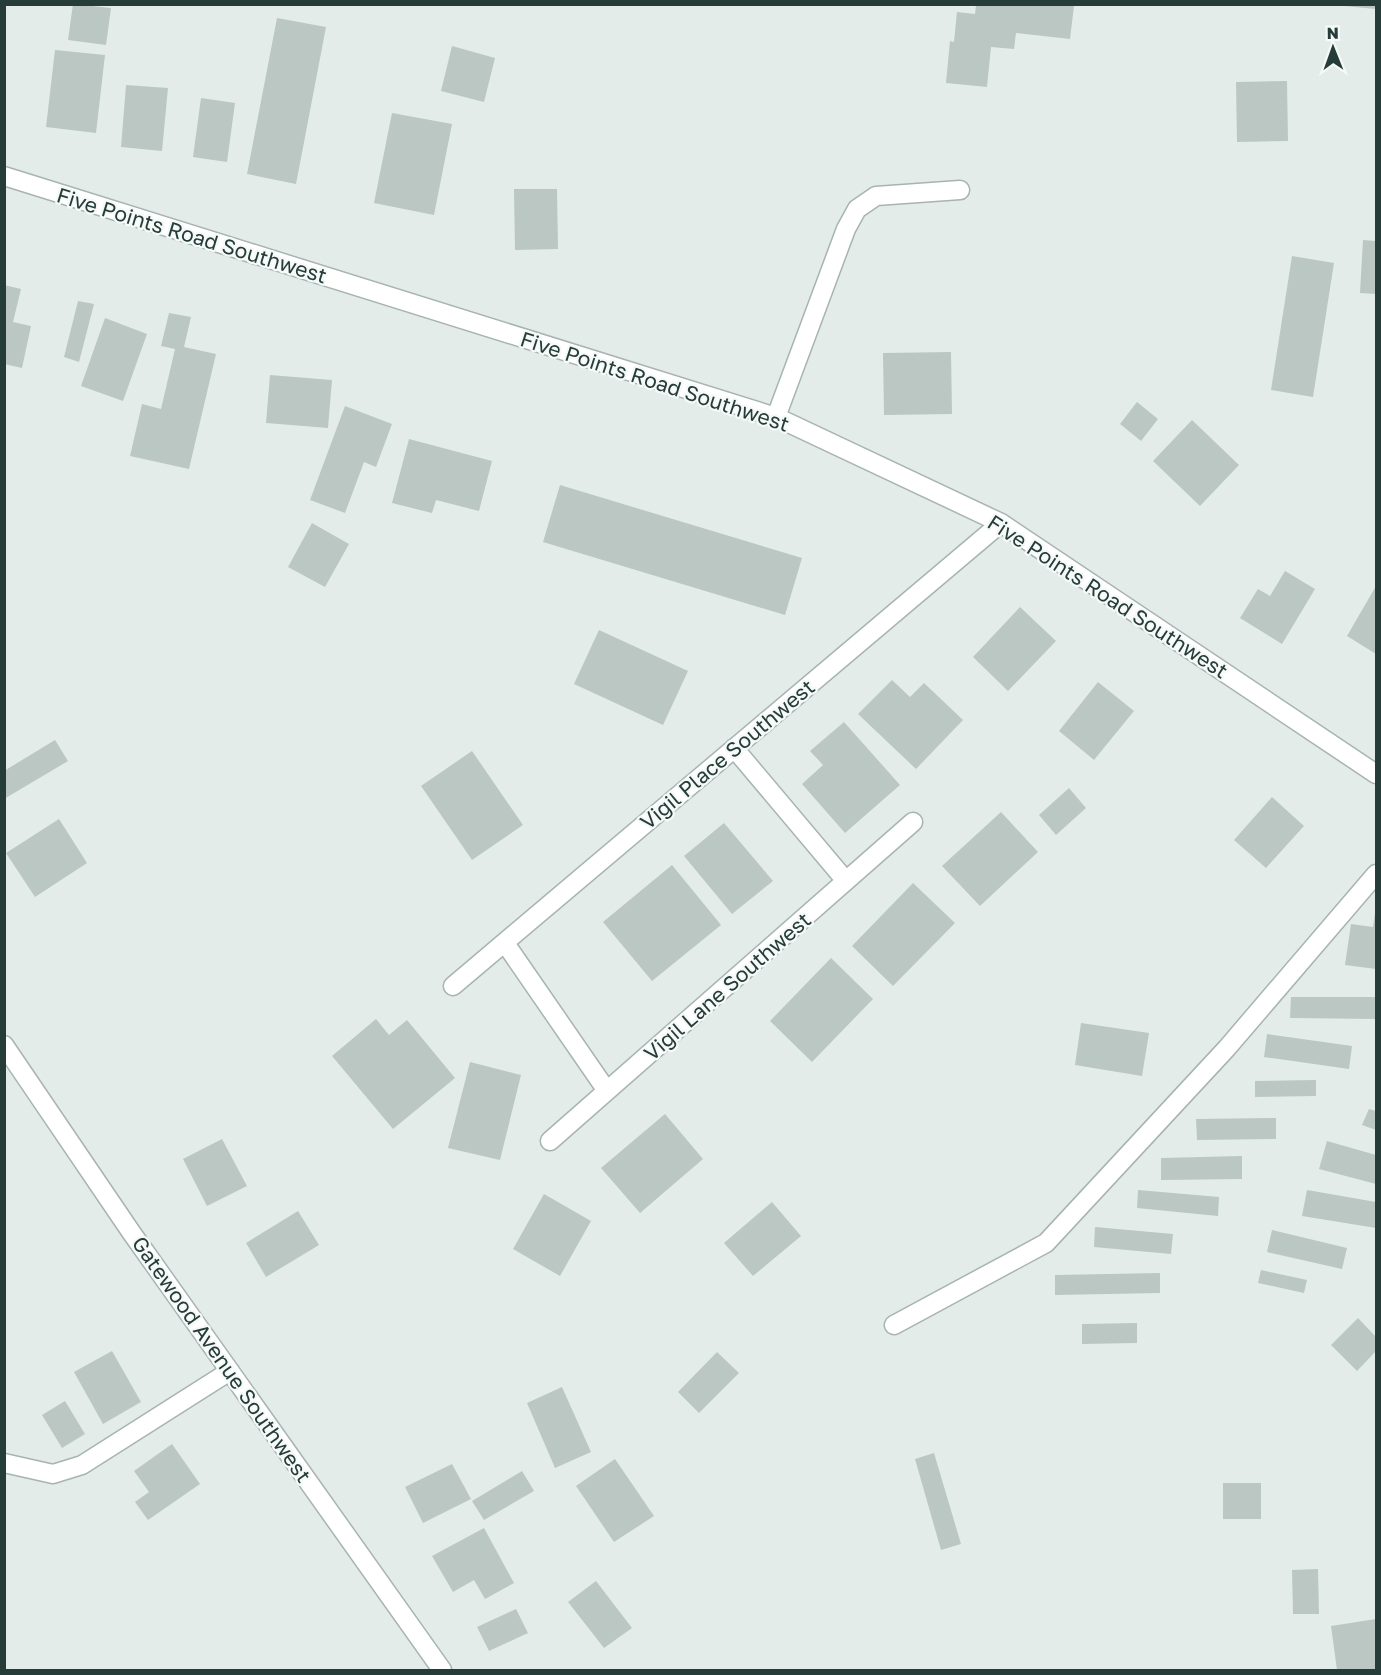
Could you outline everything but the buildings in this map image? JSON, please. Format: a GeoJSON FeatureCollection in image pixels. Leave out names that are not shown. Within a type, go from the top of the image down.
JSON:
{"type":"FeatureCollection","features":[{"type":"Feature","properties":{"kind":"street","name":"Five Points Road Southwest"},"geometry":{"type":"LineString","coordinates":[[4,176],[776,417],[1000,523],[1377,774]]}},
{"type":"Feature","properties":{"kind":"street"},"geometry":{"type":"LineString","coordinates":[[776,417],[842,240],[857,209],[876,196],[960,190]]}},
{"type":"Feature","properties":{"kind":"street","name":"Vigil Place Southwest"},"geometry":{"type":"LineString","coordinates":[[453,986],[1000,523]]}},
{"type":"Feature","properties":{"kind":"street"},"geometry":{"type":"LineString","coordinates":[[734,748],[846,881]]}},
{"type":"Feature","properties":{"kind":"street","name":"Vigil Lane Southwest"},"geometry":{"type":"LineString","coordinates":[[550,1141],[913,822]]}},
{"type":"Feature","properties":{"kind":"street"},"geometry":{"type":"LineString","coordinates":[[894,1325],[1046,1243],[1227,1048],[1377,874]]}},
{"type":"Feature","properties":{"kind":"street"},"geometry":{"type":"LineString","coordinates":[[504,943],[607,1091]]}},
{"type":"Feature","properties":{"kind":"street","name":"Gatewood Avenue Southwest"},"geometry":{"type":"LineString","coordinates":[[4,1045],[125,1222],[442,1671]]}},
{"type":"Feature","properties":{"kind":"street"},"geometry":{"type":"LineString","coordinates":[[4,1463],[53,1474],[82,1465],[230,1371]]}}]}
